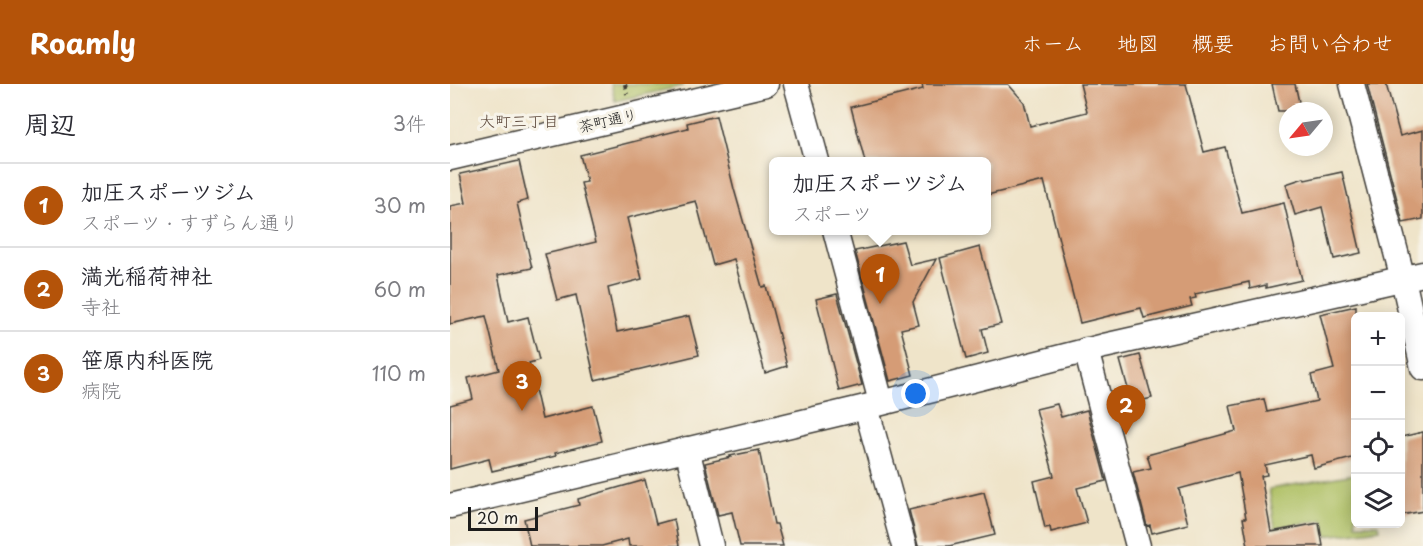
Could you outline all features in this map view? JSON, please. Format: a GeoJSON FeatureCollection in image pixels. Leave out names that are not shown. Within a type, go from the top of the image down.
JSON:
{"type":"FeatureCollection","features":[{"type":"Feature","properties":{"kind":"street","name":"茶町通り"},"geometry":{"type":"LineString","coordinates":[[450,158],[766,84]]}},
{"type":"Feature","properties":{"kind":"street"},"geometry":{"type":"LineString","coordinates":[[796,84],[816,157]]}},
{"type":"Feature","properties":{"kind":"street"},"geometry":{"type":"LineString","coordinates":[[1352,84],[1413,277],[1423,368]]}},
{"type":"Feature","properties":{"kind":"street"},"geometry":{"type":"LineString","coordinates":[[836,235],[904,546]]}},
{"type":"Feature","properties":{"kind":"street"},"geometry":{"type":"LineString","coordinates":[[450,506],[687,450],[1086,350],[1413,277]]}},
{"type":"Feature","properties":{"kind":"street"},"geometry":{"type":"LineString","coordinates":[[1086,350],[1138,546]]}},
{"type":"Feature","properties":{"kind":"street"},"geometry":{"type":"LineString","coordinates":[[687,450],[711,546]]}},
{"type":"Feature","properties":{"kind":"green space"},"geometry":{"type":"Polygon","coordinates":[[[611,84],[682,84],[683,86],[615,101],[611,84]]]}},
{"type":"Feature","properties":{"kind":"green space"},"geometry":{"type":"Polygon","coordinates":[[[1351,475],[1351,528],[1380,529],[1327,536],[1323,520],[1275,528],[1269,489],[1351,475]]]}},
{"type":"Feature","properties":{"kind":"building"},"geometry":{"type":"Polygon","coordinates":[[[922,84],[1008,84],[1024,102],[1030,126],[1087,112],[1080,84],[1186,84],[1204,152],[1225,147],[1242,213],[1284,203],[1302,280],[1250,289],[1249,282],[1195,294],[1196,298],[1190,299],[1192,306],[1144,318],[1141,308],[1080,323],[1044,181],[991,194],[991,157],[864,157],[851,107],[923,89],[922,84]]]}},
{"type":"Feature","properties":{"kind":"building"},"geometry":{"type":"Polygon","coordinates":[[[1272,84],[1295,84],[1299,102],[1279,102],[1278,111],[1272,84]]]}},
{"type":"Feature","properties":{"kind":"building"},"geometry":{"type":"Polygon","coordinates":[[[1367,84],[1386,84],[1400,136],[1423,130],[1423,219],[1403,223],[1367,84]]]}},
{"type":"Feature","properties":{"kind":"building"},"geometry":{"type":"Polygon","coordinates":[[[716,116],[734,189],[762,287],[766,286],[787,366],[765,373],[734,259],[713,265],[696,201],[627,218],[642,279],[608,288],[617,332],[689,316],[699,355],[595,380],[576,295],[557,300],[545,254],[596,242],[581,183],[587,182],[580,155],[688,128],[687,123],[716,116]]]}},
{"type":"Feature","properties":{"kind":"building"},"geometry":{"type":"Polygon","coordinates":[[[519,161],[528,200],[517,203],[532,268],[498,275],[508,322],[528,317],[539,360],[529,363],[542,419],[593,406],[602,441],[555,453],[556,456],[492,471],[489,459],[450,469],[450,405],[473,399],[468,378],[499,370],[486,316],[450,324],[450,206],[466,203],[460,174],[519,161]]]}},
{"type":"Feature","properties":{"kind":"building"},"geometry":{"type":"Polygon","coordinates":[[[1342,172],[1361,253],[1334,259],[1322,207],[1295,215],[1286,184],[1304,178],[1305,180],[1342,172]]]}},
{"type":"Feature","properties":{"kind":"building"},"geometry":{"type":"Polygon","coordinates":[[[903,241],[910,265],[936,259],[913,302],[919,325],[901,329],[913,375],[890,381],[855,251],[903,241]]]}},
{"type":"Feature","properties":{"kind":"building"},"geometry":{"type":"Polygon","coordinates":[[[980,247],[1001,324],[982,329],[988,353],[966,359],[940,258],[980,247]]]}},
{"type":"Feature","properties":{"kind":"building"},"geometry":{"type":"Polygon","coordinates":[[[837,294],[862,385],[839,391],[816,299],[837,294]]]}},
{"type":"Feature","properties":{"kind":"building"},"geometry":{"type":"Polygon","coordinates":[[[1356,306],[1356,312],[1351,312],[1351,458],[1314,468],[1311,455],[1265,465],[1267,475],[1261,476],[1271,532],[1319,523],[1323,546],[1248,546],[1243,518],[1246,518],[1238,473],[1179,489],[1188,524],[1152,533],[1150,525],[1147,526],[1133,472],[1151,468],[1147,455],[1236,431],[1230,406],[1264,399],[1267,412],[1317,401],[1311,375],[1334,369],[1320,314],[1356,306]]]}},
{"type":"Feature","properties":{"kind":"building"},"geometry":{"type":"Polygon","coordinates":[[[1140,355],[1152,398],[1132,403],[1120,360],[1140,355]]]}},
{"type":"Feature","properties":{"kind":"building"},"geometry":{"type":"Polygon","coordinates":[[[1057,404],[1061,417],[1087,410],[1106,481],[1077,488],[1087,523],[1051,532],[1050,527],[1045,528],[1034,481],[1054,476],[1036,409],[1057,404]]]}},
{"type":"Feature","properties":{"kind":"building"},"geometry":{"type":"Polygon","coordinates":[[[1423,432],[1423,511],[1405,514],[1405,474],[1405,436],[1423,432]]]}},
{"type":"Feature","properties":{"kind":"building"},"geometry":{"type":"Polygon","coordinates":[[[759,450],[774,524],[777,524],[783,546],[740,546],[732,512],[718,515],[705,463],[759,450]]]}},
{"type":"Feature","properties":{"kind":"building"},"geometry":{"type":"Polygon","coordinates":[[[645,480],[656,524],[674,519],[679,546],[629,546],[628,539],[602,546],[530,546],[524,519],[579,505],[578,499],[645,480]]]}},
{"type":"Feature","properties":{"kind":"building"},"geometry":{"type":"Polygon","coordinates":[[[984,492],[995,535],[949,546],[918,546],[909,510],[984,492]]]}},
{"type":"Feature","properties":{"kind":"place","name":"加圧スポーツジム"},"geometry":{"type":"Point","coordinates":[880,304]}},
{"type":"Feature","properties":{"kind":"place","name":"笹原内科医院"},"geometry":{"type":"Point","coordinates":[522,411]}},
{"type":"Feature","properties":{"kind":"place","name":"満光稲荷神社"},"geometry":{"type":"Point","coordinates":[1126,435]}},
{"type":"Feature","properties":{"kind":"district","name":"大町三丁目"},"geometry":{"type":"Point","coordinates":[519,121]}}]}
